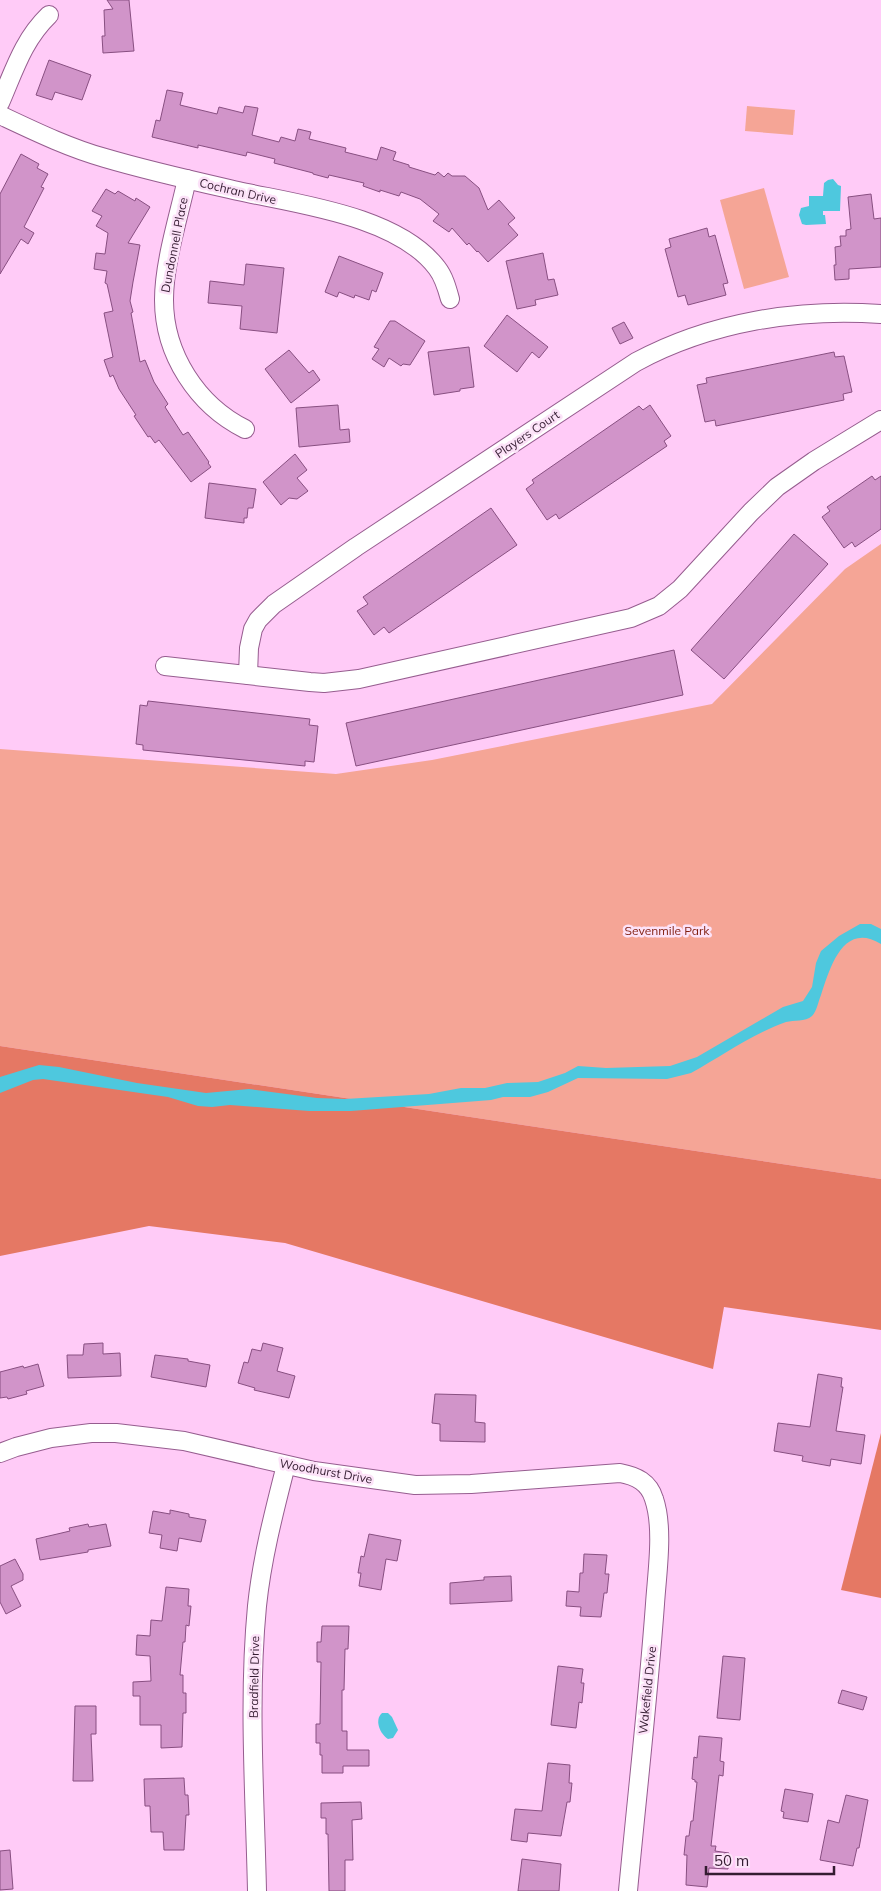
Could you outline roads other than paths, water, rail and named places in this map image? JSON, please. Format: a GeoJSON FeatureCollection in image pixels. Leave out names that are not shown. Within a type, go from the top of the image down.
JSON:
{"type":"FeatureCollection","features":[{"type":"Feature","properties":{"kind":"street"},"geometry":{"type":"LineString","coordinates":[[0,103],[25,44],[39,24],[49,15]]}},
{"type":"Feature","properties":{"kind":"street","name":"Cochran Drive"},"geometry":{"type":"LineString","coordinates":[[0,115],[84,151],[187,179],[333,211],[380,228],[407,242],[428,258],[442,277],[450,299]]}},
{"type":"Feature","properties":{"kind":"street","name":"Dundonnell Place"},"geometry":{"type":"LineString","coordinates":[[187,179],[165,287],[164,301],[168,329],[180,366],[197,391],[218,414],[245,429]]}},
{"type":"Feature","properties":{"kind":"street","name":"Players Court"},"geometry":{"type":"LineString","coordinates":[[248,675],[249,648],[253,630],[258,620],[274,604],[356,547],[636,362],[664,347],[704,333],[778,317],[822,313],[881,314]]}},
{"type":"Feature","properties":{"kind":"street"},"geometry":{"type":"LineString","coordinates":[[165,666],[324,683],[351,680],[611,624],[646,612],[659,606],[680,589],[751,512],[777,488],[814,461],[881,420]]}},
{"type":"Feature","properties":{"kind":"street","name":"Woodhurst Drive"},"geometry":{"type":"LineString","coordinates":[[0,1453],[51,1438],[91,1433],[116,1433],[184,1441],[286,1465],[354,1478],[430,1485],[471,1484],[620,1473],[641,1480],[651,1490]]}},
{"type":"Feature","properties":{"kind":"street","name":"Bradfield Drive"},"geometry":{"type":"LineString","coordinates":[[257,1891],[254,1638],[264,1558],[286,1465]]}},
{"type":"Feature","properties":{"kind":"street","name":"Wakefield Drive"},"geometry":{"type":"LineString","coordinates":[[628,1891],[656,1581],[658,1514],[651,1490]]}},
{"type":"Feature","properties":{"kind":"water"},"geometry":{"type":"Polygon","coordinates":[[[833,179],[841,186],[840,211],[823,211],[826,224],[802,224],[799,215],[801,208],[809,206],[809,196],[823,196],[824,183],[833,179]]]}},
{"type":"Feature","properties":{"kind":"water"},"geometry":{"type":"Polygon","coordinates":[[[860,924],[871,924],[881,929],[881,944],[868,938],[857,938],[840,951],[829,972],[812,1016],[773,1027],[691,1073],[667,1079],[578,1078],[548,1092],[530,1097],[503,1097],[491,1100],[351,1111],[309,1111],[230,1105],[198,1106],[168,1097],[43,1079],[33,1080],[0,1093],[0,1077],[39,1065],[59,1067],[137,1083],[206,1093],[249,1089],[317,1098],[345,1099],[429,1094],[461,1088],[485,1088],[507,1083],[538,1082],[565,1073],[578,1066],[606,1068],[670,1066],[697,1057],[783,1007],[803,1001],[812,987],[816,963],[821,951],[839,936],[860,924]]]}},
{"type":"Feature","properties":{"kind":"water"},"geometry":{"type":"Polygon","coordinates":[[[382,1713],[388,1713],[392,1717],[398,1730],[393,1738],[388,1739],[380,1730],[378,1719],[382,1713]]]}},
{"type":"Feature","properties":{"kind":"park label","name":"Sevenmile Park"},"geometry":{"type":"Point","coordinates":[667,930]}}]}
